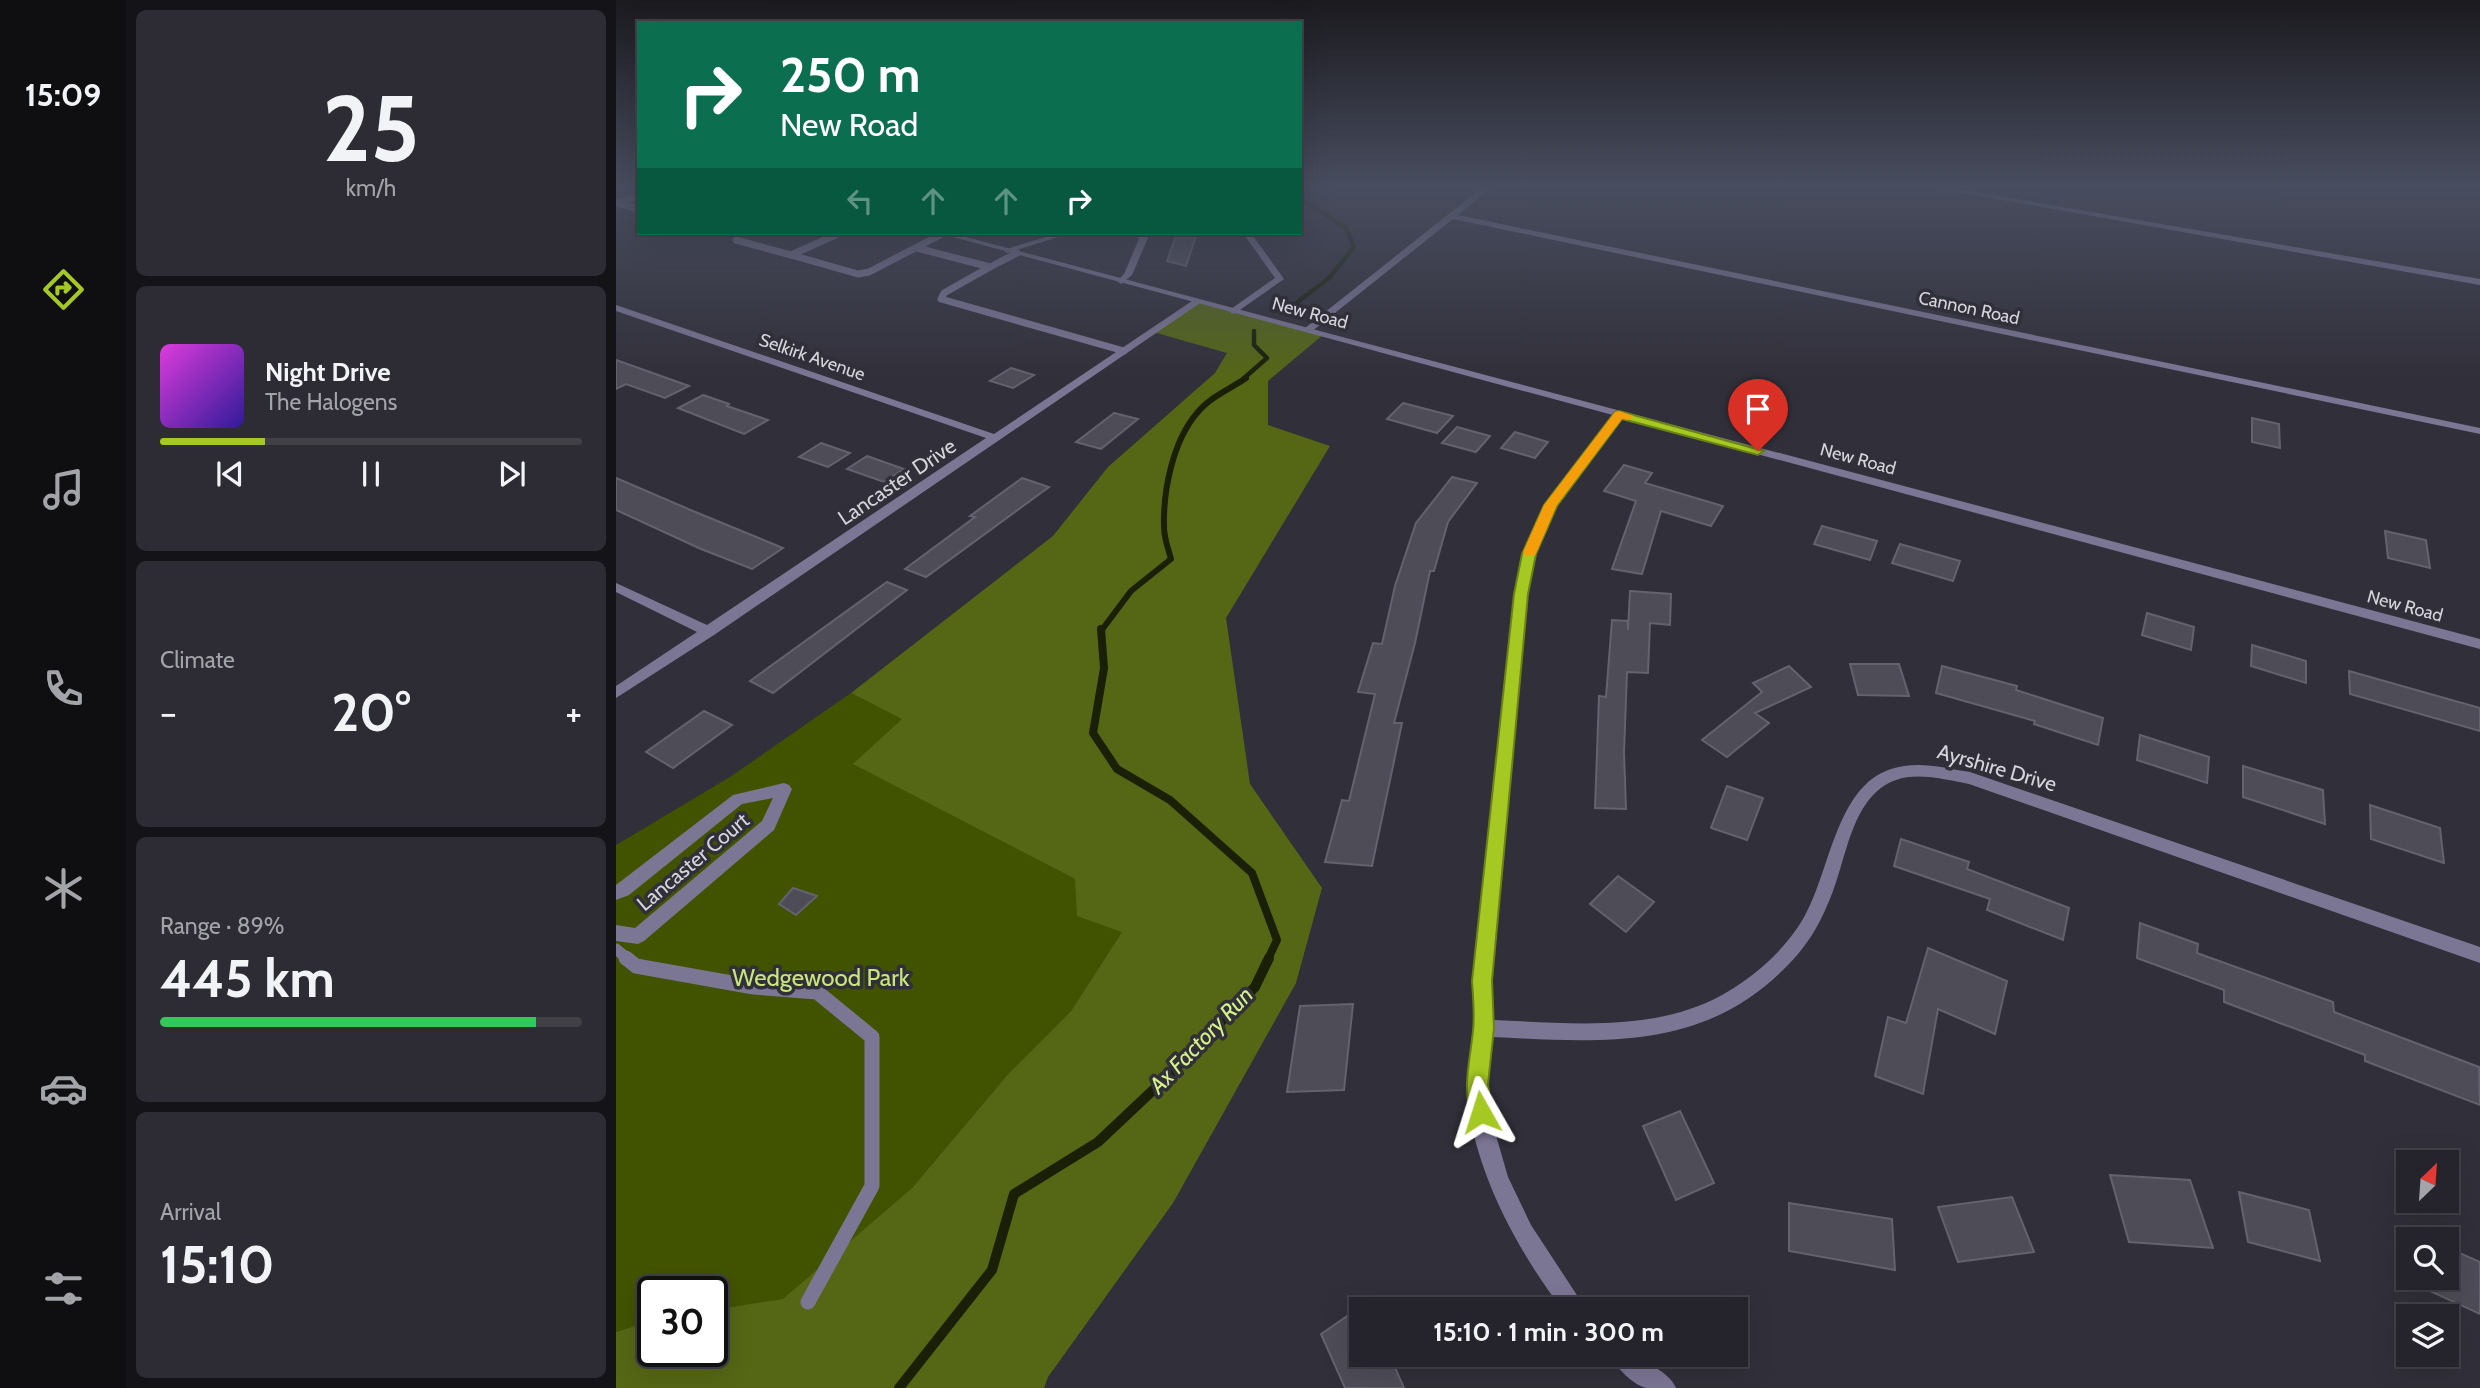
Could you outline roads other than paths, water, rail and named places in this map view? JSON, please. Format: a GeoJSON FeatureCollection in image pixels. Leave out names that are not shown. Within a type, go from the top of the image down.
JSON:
{"type":"FeatureCollection","features":[{"type":"Feature","properties":{"kind":"street","name":"New Road"},"geometry":{"type":"LineString","coordinates":[[1012,251],[2480,644]]}},
{"type":"Feature","properties":{"kind":"street"},"geometry":{"type":"LineString","coordinates":[[1121,281],[1128,275],[1138,251]]}},
{"type":"Feature","properties":{"kind":"street"},"geometry":{"type":"LineString","coordinates":[[1234,311],[1280,279],[1260,251]]}},
{"type":"Feature","properties":{"kind":"street"},"geometry":{"type":"LineString","coordinates":[[1308,330],[1408,251]]}},
{"type":"Feature","properties":{"kind":"street","name":"Cannon Road"},"geometry":{"type":"LineString","coordinates":[[1618,251],[2480,431]]}},
{"type":"Feature","properties":{"kind":"street"},"geometry":{"type":"LineString","coordinates":[[2300,251],[2480,282]]}},
{"type":"Feature","properties":{"kind":"street","name":"Lancaster Drive"},"geometry":{"type":"LineString","coordinates":[[616,693],[1198,301]]}},
{"type":"Feature","properties":{"kind":"street","name":"Selkirk Avenue"},"geometry":{"type":"LineString","coordinates":[[616,308],[996,438]]}},
{"type":"Feature","properties":{"kind":"street"},"geometry":{"type":"LineString","coordinates":[[1565,1297],[1550,1279],[1518,1226],[1499,1182],[1486,1140],[1477,1084],[1484,1028],[1482,981],[1521,594],[1529,554],[1551,505],[1619,414]]}},
{"type":"Feature","properties":{"kind":"street"},"geometry":{"type":"LineString","coordinates":[[616,587],[709,632]]}},
{"type":"Feature","properties":{"kind":"street","name":"Ayrshire Drive"},"geometry":{"type":"LineString","coordinates":[[1484,1028],[1582,1032],[1636,1030],[1691,1018],[1717,1008],[1763,978],[1782,960],[1809,924],[1856,804],[1870,786],[1886,776],[1924,769],[1969,778],[2480,955]]}},
{"type":"Feature","properties":{"kind":"street","name":"Lancaster Court"},"geometry":{"type":"LineString","coordinates":[[616,893],[738,799],[784,789],[768,825],[638,936],[616,933]]}},
{"type":"Feature","properties":{"kind":"street"},"geometry":{"type":"LineString","coordinates":[[1635,1367],[1665,1388]]}},
{"type":"Feature","properties":{"kind":"lane"},"geometry":{"type":"LineString","coordinates":[[776,251],[858,274],[869,272],[911,251]]}},
{"type":"Feature","properties":{"kind":"lane"},"geometry":{"type":"LineString","coordinates":[[791,255],[800,251]]}},
{"type":"Feature","properties":{"kind":"lane"},"geometry":{"type":"LineString","coordinates":[[928,251],[990,267]]}},
{"type":"Feature","properties":{"kind":"lane"},"geometry":{"type":"LineString","coordinates":[[1012,251],[944,293],[942,299],[1124,352]]}},
{"type":"Feature","properties":{"kind":"lane"},"geometry":{"type":"LineString","coordinates":[[616,949],[636,966],[754,986],[817,992],[872,1037],[872,1186],[808,1301]]}},
{"type":"Feature","properties":{"kind":"waterway","name":"Ax Factory Run"},"geometry":{"type":"LineString","coordinates":[[1290,308],[1330,277],[1351,251]]}},
{"type":"Feature","properties":{"kind":"waterway","name":"Ax Factory Run"},"geometry":{"type":"LineString","coordinates":[[1243,379],[1267,358],[1254,345],[1254,331]]}},
{"type":"Feature","properties":{"kind":"waterway","name":"Ax Factory Run"},"geometry":{"type":"LineString","coordinates":[[1101,631],[1131,591],[1171,559],[1164,531],[1165,498],[1171,467],[1189,424],[1208,402],[1246,378]]}},
{"type":"Feature","properties":{"kind":"waterway","name":"Ax Factory Run"},"geometry":{"type":"LineString","coordinates":[[1101,631],[1104,668],[1093,733],[1117,769],[1170,800],[1252,873],[1277,940],[1268,959]]}},
{"type":"Feature","properties":{"kind":"waterway","name":"Ax Factory Run"},"geometry":{"type":"LineString","coordinates":[[899,1388],[992,1270],[1014,1194],[1098,1142],[1167,1077],[1255,987],[1269,958]]}},
{"type":"Feature","properties":{"kind":"park label","name":"Wedgewood Park"},"geometry":{"type":"Point","coordinates":[821,978]}}]}
